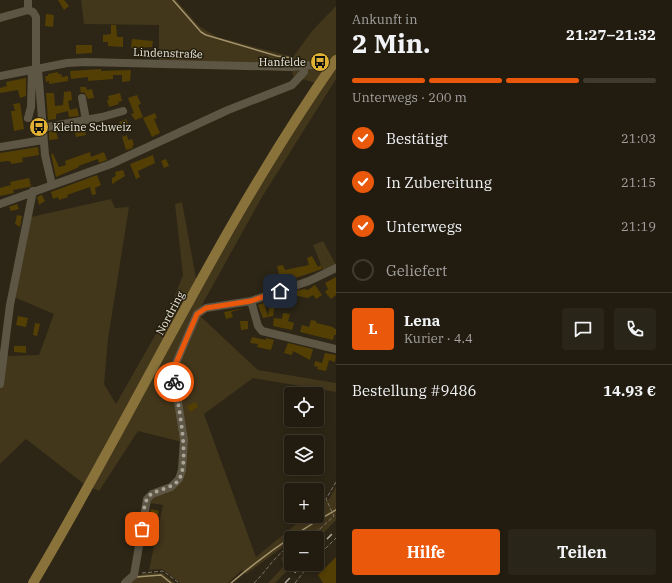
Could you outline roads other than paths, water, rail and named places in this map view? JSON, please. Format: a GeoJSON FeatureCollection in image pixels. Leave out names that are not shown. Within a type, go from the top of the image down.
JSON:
{"type":"FeatureCollection","features":[{"type":"Feature","properties":{"kind":"main road","name":"Nordring"},"geometry":{"type":"LineString","coordinates":[[33,583],[85,495],[200,281],[256,184],[336,60]]}},
{"type":"Feature","properties":{"kind":"street"},"geometry":{"type":"LineString","coordinates":[[28,0],[28,10]]}},
{"type":"Feature","properties":{"kind":"street"},"geometry":{"type":"LineString","coordinates":[[0,18],[28,10],[33,12],[36,17],[35,69],[31,107],[28,118]]}},
{"type":"Feature","properties":{"kind":"street","name":"Lindenstraße"},"geometry":{"type":"LineString","coordinates":[[0,76],[84,62],[304,66],[336,63]]}},
{"type":"Feature","properties":{"kind":"street"},"geometry":{"type":"LineString","coordinates":[[0,204],[111,164],[228,110],[292,85],[304,72],[304,66]]}},
{"type":"Feature","properties":{"kind":"street"},"geometry":{"type":"LineString","coordinates":[[35,69],[43,140],[52,185]]}},
{"type":"Feature","properties":{"kind":"street"},"geometry":{"type":"LineString","coordinates":[[82,98],[86,120]]}},
{"type":"Feature","properties":{"kind":"street"},"geometry":{"type":"LineString","coordinates":[[42,128],[86,120],[123,111]]}},
{"type":"Feature","properties":{"kind":"street"},"geometry":{"type":"LineString","coordinates":[[0,147],[43,140]]}},
{"type":"Feature","properties":{"kind":"street"},"geometry":{"type":"LineString","coordinates":[[0,384],[10,305],[33,191]]}},
{"type":"Feature","properties":{"kind":"street"},"geometry":{"type":"LineString","coordinates":[[125,583],[134,575],[147,499],[152,494],[171,487],[179,479],[182,470],[184,440],[173,370],[197,314],[206,308],[251,301],[309,281],[336,268]]}},
{"type":"Feature","properties":{"kind":"street"},"geometry":{"type":"LineString","coordinates":[[251,301],[258,326],[262,331],[336,349]]}},
{"type":"Feature","properties":{"kind":"waterway"},"geometry":{"type":"LineString","coordinates":[[173,0],[201,32],[206,35],[277,56],[293,58]]}},
{"type":"Feature","properties":{"kind":"waterway"},"geometry":{"type":"LineString","coordinates":[[231,583],[282,544],[308,526],[336,510]]}},
{"type":"Feature","properties":{"kind":"waterway"},"geometry":{"type":"LineString","coordinates":[[136,577],[161,575],[171,583]]}},
{"type":"Feature","properties":{"kind":"railway"},"geometry":{"type":"LineString","coordinates":[[324,542],[336,530]]}},
{"type":"Feature","properties":{"kind":"railway"},"geometry":{"type":"LineString","coordinates":[[285,583],[296,571]]}},
{"type":"Feature","properties":{"kind":"place","name":"Hanfelde"},"geometry":{"type":"Point","coordinates":[320,62]}},
{"type":"Feature","properties":{"kind":"place","name":"Kleine Schweiz"},"geometry":{"type":"Point","coordinates":[39,127]}}]}
